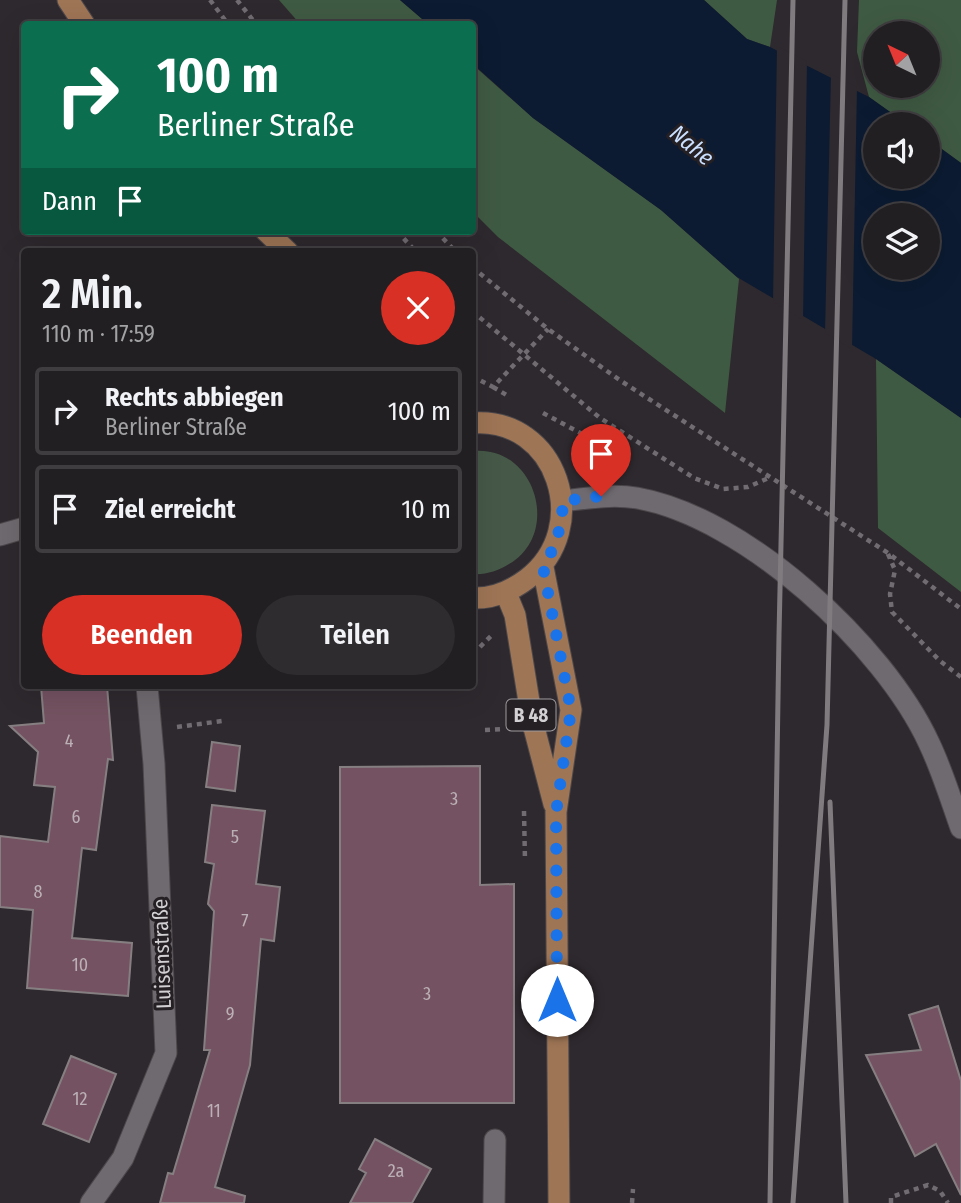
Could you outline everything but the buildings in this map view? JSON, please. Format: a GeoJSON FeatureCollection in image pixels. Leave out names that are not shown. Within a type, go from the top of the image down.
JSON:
{"type":"FeatureCollection","features":[{"type":"Feature","properties":{"kind":"main road"},"geometry":{"type":"LineString","coordinates":[[68,0],[82,21]]}},
{"type":"Feature","properties":{"kind":"main road"},"geometry":{"type":"LineString","coordinates":[[270,235],[284,248]]}},
{"type":"Feature","properties":{"kind":"main road"},"geometry":{"type":"LineString","coordinates":[[476,423],[499,425],[518,433],[534,445],[548,460],[557,478],[563,501],[563,519],[558,539],[543,567],[506,593],[476,597]]}},
{"type":"Feature","properties":{"kind":"main road","name":"B 48"},"geometry":{"type":"LineString","coordinates":[[543,567],[571,710],[556,813],[559,1203]]}},
{"type":"Feature","properties":{"kind":"main road","name":"B 48"},"geometry":{"type":"LineString","coordinates":[[506,593],[515,615],[532,720],[556,813]]}},
{"type":"Feature","properties":{"kind":"street"},"geometry":{"type":"LineString","coordinates":[[563,501],[601,496],[636,498],[696,517],[772,564],[805,590],[845,627],[900,693],[929,742],[961,828]]}},
{"type":"Feature","properties":{"kind":"street"},"geometry":{"type":"LineString","coordinates":[[0,535],[21,529]]}},
{"type":"Feature","properties":{"kind":"street","name":"Luisenstraße"},"geometry":{"type":"LineString","coordinates":[[91,1203],[123,1158],[166,1053],[154,764],[147,689]]}},
{"type":"Feature","properties":{"kind":"street"},"geometry":{"type":"LineString","coordinates":[[494,1203],[495,1140]]}},
{"type":"Feature","properties":{"kind":"path"},"geometry":{"type":"LineString","coordinates":[[210,0],[226,21]]}},
{"type":"Feature","properties":{"kind":"path"},"geometry":{"type":"LineString","coordinates":[[237,0],[254,21]]}},
{"type":"Feature","properties":{"kind":"path"},"geometry":{"type":"LineString","coordinates":[[401,235],[412,248]]}},
{"type":"Feature","properties":{"kind":"path"},"geometry":{"type":"LineString","coordinates":[[440,235],[452,248]]}},
{"type":"Feature","properties":{"kind":"path"},"geometry":{"type":"LineString","coordinates":[[476,270],[548,329],[621,381],[888,553],[961,609]]}},
{"type":"Feature","properties":{"kind":"path"},"geometry":{"type":"LineString","coordinates":[[476,314],[600,418],[694,478],[723,489],[748,487],[771,477]]}},
{"type":"Feature","properties":{"kind":"path"},"geometry":{"type":"LineString","coordinates":[[476,378],[492,387],[548,329]]}},
{"type":"Feature","properties":{"kind":"path"},"geometry":{"type":"LineString","coordinates":[[888,553],[895,570],[890,594],[892,612],[940,661],[961,677]]}},
{"type":"Feature","properties":{"kind":"path"},"geometry":{"type":"LineString","coordinates":[[480,647],[496,636],[486,627]]}},
{"type":"Feature","properties":{"kind":"path"},"geometry":{"type":"LineString","coordinates":[[172,727],[222,721]]}},
{"type":"Feature","properties":{"kind":"path"},"geometry":{"type":"LineString","coordinates":[[524,797],[525,867]]}},
{"type":"Feature","properties":{"kind":"path"},"geometry":{"type":"LineString","coordinates":[[891,1203],[891,1197],[928,1185],[940,1191],[948,1203]]}},
{"type":"Feature","properties":{"kind":"path"},"geometry":{"type":"LineString","coordinates":[[632,1203],[633,1189]]}},
{"type":"Feature","properties":{"kind":"green space"},"geometry":{"type":"Polygon","coordinates":[[[279,0],[400,0],[424,21],[297,21],[279,0]]]}},
{"type":"Feature","properties":{"kind":"green space"},"geometry":{"type":"Polygon","coordinates":[[[704,0],[777,0],[770,47],[747,39],[704,0]]]}},
{"type":"Feature","properties":{"kind":"green space"},"geometry":{"type":"Polygon","coordinates":[[[859,0],[961,0],[961,163],[940,148],[940,112],[890,112],[870,98],[940,98],[940,21],[863,21],[863,74],[857,52],[859,0]]]}},
{"type":"Feature","properties":{"kind":"green space"},"geometry":{"type":"Polygon","coordinates":[[[476,68],[533,118],[661,210],[739,279],[725,413],[498,237],[476,215],[476,68]]]}},
{"type":"Feature","properties":{"kind":"green space"},"geometry":{"type":"Polygon","coordinates":[[[876,359],[961,418],[961,592],[878,528],[876,359]]]}},
{"type":"Feature","properties":{"kind":"green space"},"geometry":{"type":"Polygon","coordinates":[[[476,451],[495,453],[512,462],[526,476],[534,494],[537,513],[534,532],[525,550],[509,564],[478,574],[476,451]]]}},
{"type":"Feature","properties":{"kind":"water","name":"Nahe"},"geometry":{"type":"Polygon","coordinates":[[[400,0],[704,0],[747,39],[770,47],[863,94],[863,98],[870,98],[890,112],[863,112],[863,189],[940,189],[940,148],[961,163],[961,418],[876,359],[737,277],[661,210],[533,118],[476,67],[476,21],[424,21],[400,0]]]}},
{"type":"Feature","properties":{"kind":"pier"},"geometry":{"type":"Polygon","coordinates":[[[777,46],[807,61],[803,320],[773,302],[777,46]]]}},
{"type":"Feature","properties":{"kind":"pier"},"geometry":{"type":"Polygon","coordinates":[[[831,74],[857,87],[852,349],[825,333],[831,74]]]}},
{"type":"Feature","properties":{"kind":"railway"},"geometry":{"type":"LineString","coordinates":[[770,1203],[793,0]]}},
{"type":"Feature","properties":{"kind":"railway"},"geometry":{"type":"LineString","coordinates":[[793,1203],[827,725],[845,0]]}},
{"type":"Feature","properties":{"kind":"railway"},"geometry":{"type":"LineString","coordinates":[[830,802],[846,1203]]}},
{"type":"Feature","properties":{"kind":"route"},"geometry":{"type":"LineString","coordinates":[[557,1000],[556,813],[571,710],[543,567],[558,539],[563,519],[563,501],[601,496]]}}]}
